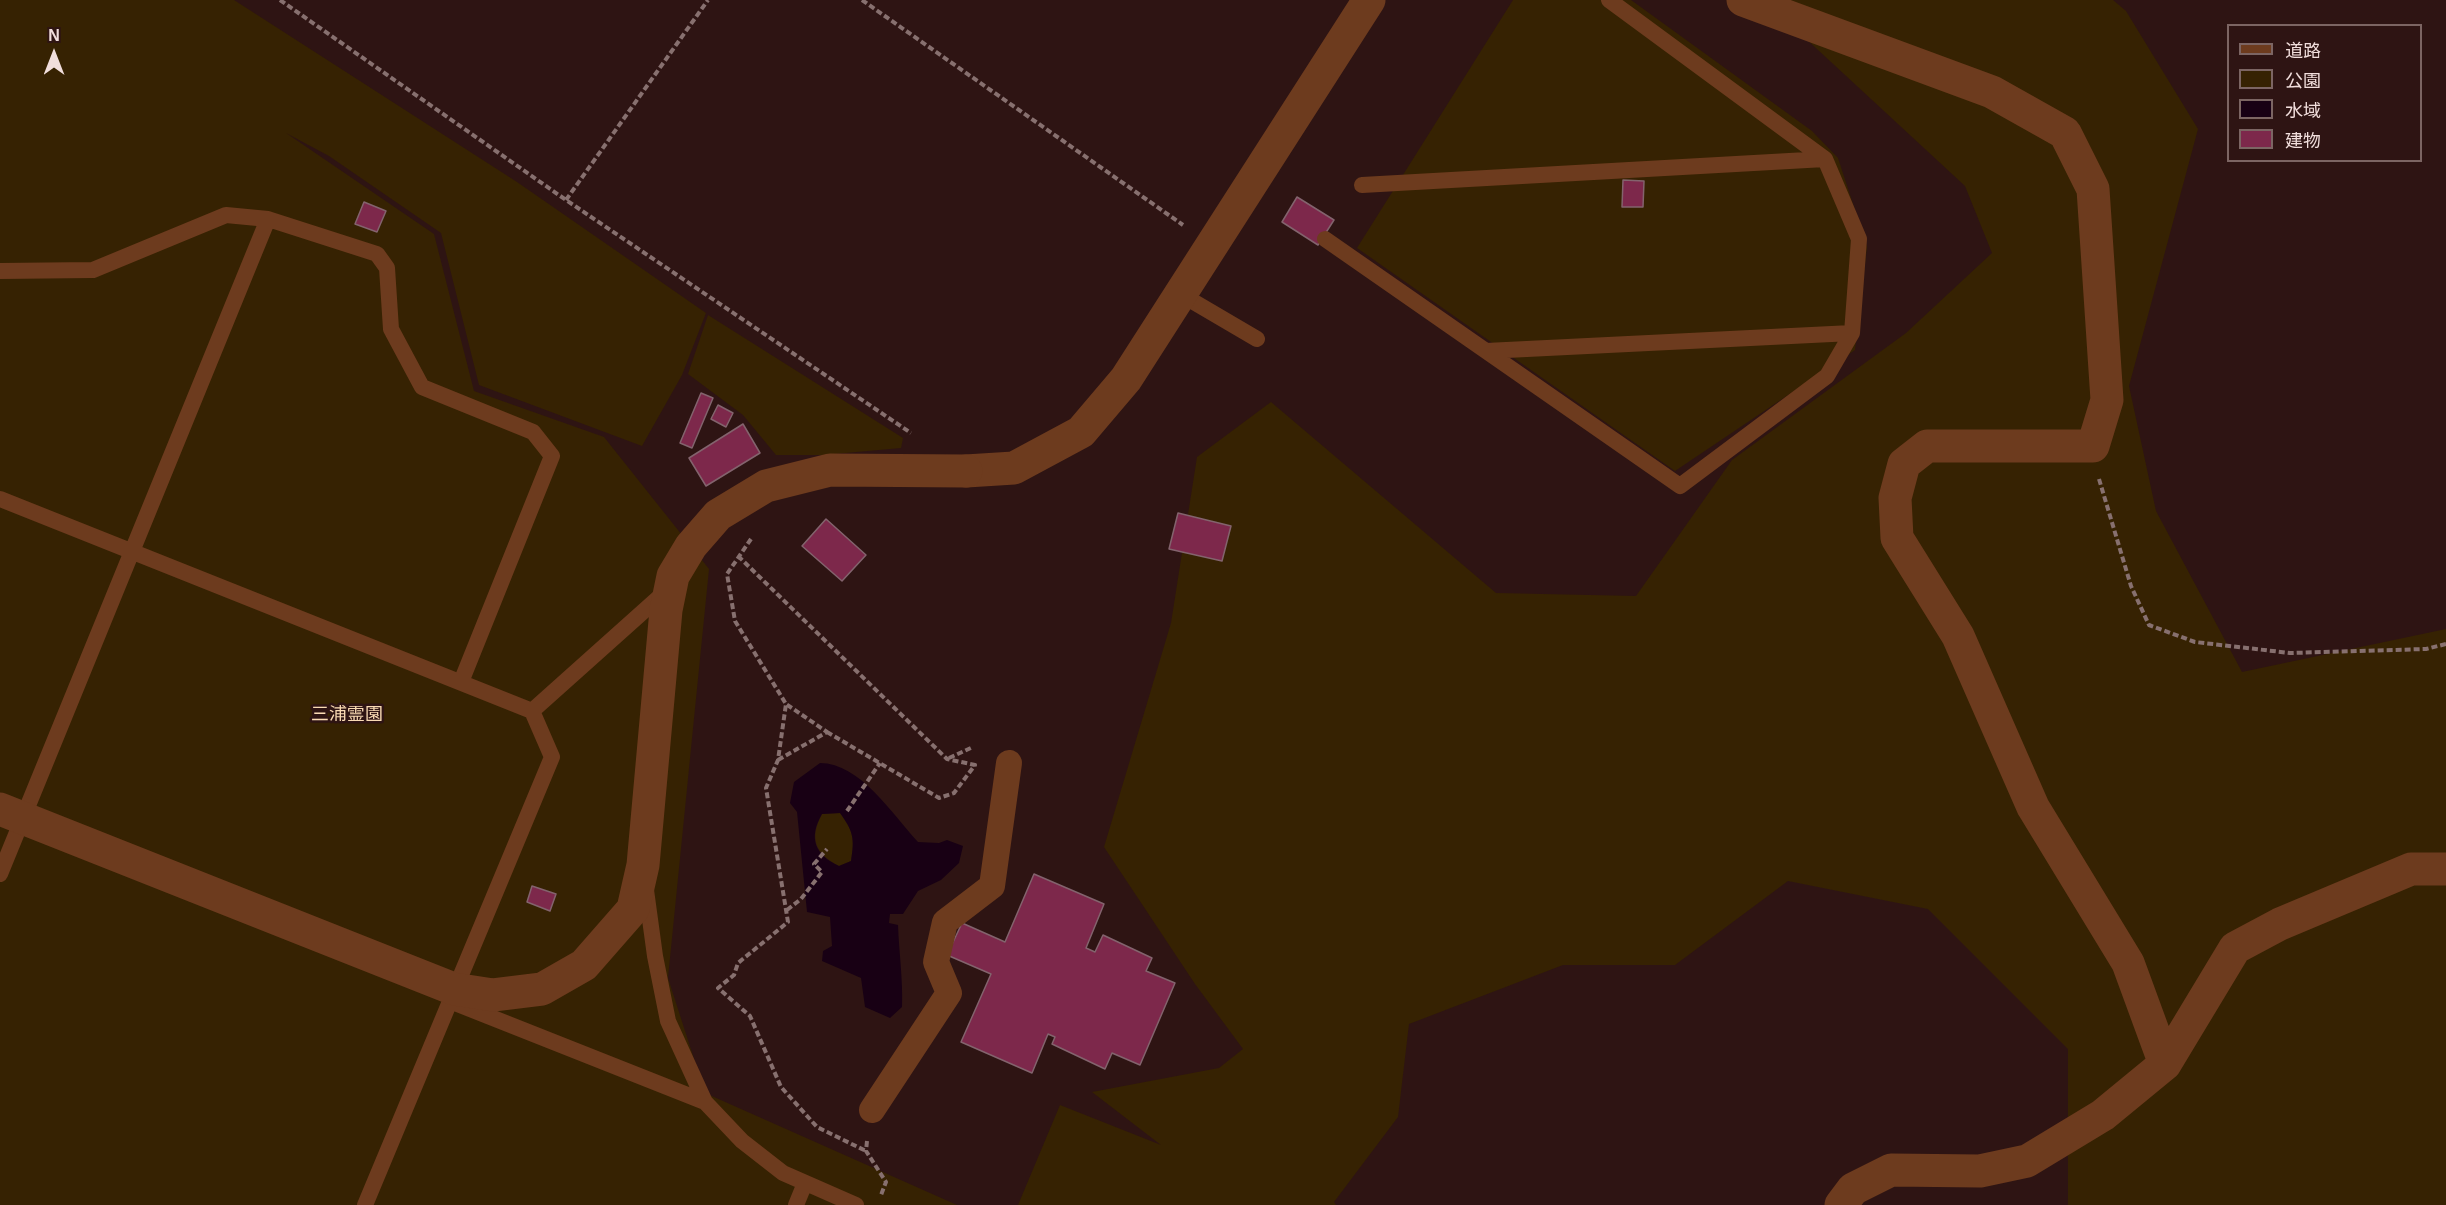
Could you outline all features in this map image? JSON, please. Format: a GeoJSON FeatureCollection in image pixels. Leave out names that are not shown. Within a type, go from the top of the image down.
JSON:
{"type":"FeatureCollection","features":[{"type":"Feature","properties":{"kind":"street"},"geometry":{"type":"LineString","coordinates":[[11,814],[452,995],[542,989],[584,965],[633,909],[643,865],[653,726],[670,588],[673,576],[691,546],[718,515],[766,486],[830,470],[966,471],[1014,468],[1081,432],[1126,379],[1182,295],[1369,0]]}},
{"type":"Feature","properties":{"kind":"street"},"geometry":{"type":"LineString","coordinates":[[1743,0],[1992,92],[2065,133],[2093,189],[2107,400],[2092,446],[1927,446],[1904,464],[1895,498],[1897,538],[1958,636],[2033,807],[2128,963],[2165,1064]]}},
{"type":"Feature","properties":{"kind":"street"},"geometry":{"type":"LineString","coordinates":[[872,1110],[950,993],[936,962],[945,922],[992,886],[1009,764]]}},
{"type":"Feature","properties":{"kind":"street"},"geometry":{"type":"LineString","coordinates":[[1841,1205],[1853,1189],[1890,1170],[1980,1171],[2026,1161],[2103,1115],[2165,1064],[2235,948],[2280,924],[2411,869],[2446,869]]}},
{"type":"Feature","properties":{"kind":"lane"},"geometry":{"type":"LineString","coordinates":[[1325,238],[1680,486],[1827,376],[1852,333],[1859,239],[1825,159],[1609,0]]}},
{"type":"Feature","properties":{"kind":"lane"},"geometry":{"type":"LineString","coordinates":[[1362,185],[1825,159]]}},
{"type":"Feature","properties":{"kind":"lane"},"geometry":{"type":"LineString","coordinates":[[0,271],[93,270],[226,215],[268,219],[377,254],[387,268],[390,329],[422,387],[533,432],[552,456],[461,682]]}},
{"type":"Feature","properties":{"kind":"lane"},"geometry":{"type":"LineString","coordinates":[[0,874],[11,814],[132,551],[268,219]]}},
{"type":"Feature","properties":{"kind":"lane"},"geometry":{"type":"LineString","coordinates":[[1182,295],[1257,339]]}},
{"type":"Feature","properties":{"kind":"lane"},"geometry":{"type":"LineString","coordinates":[[1486,351],[1852,333]]}},
{"type":"Feature","properties":{"kind":"lane"},"geometry":{"type":"LineString","coordinates":[[0,499],[532,711],[552,757],[365,1205]]}},
{"type":"Feature","properties":{"kind":"lane"},"geometry":{"type":"LineString","coordinates":[[532,711],[670,588]]}},
{"type":"Feature","properties":{"kind":"lane"},"geometry":{"type":"LineString","coordinates":[[643,865],[655,956],[668,1021],[705,1102],[742,1142],[783,1173],[855,1205]]}},
{"type":"Feature","properties":{"kind":"lane"},"geometry":{"type":"LineString","coordinates":[[452,995],[705,1102]]}},
{"type":"Feature","properties":{"kind":"lane"},"geometry":{"type":"LineString","coordinates":[[796,1205],[805,1183]]}},
{"type":"Feature","properties":{"kind":"path"},"geometry":{"type":"LineString","coordinates":[[280,0],[566,200],[918,438]]}},
{"type":"Feature","properties":{"kind":"path"},"geometry":{"type":"LineString","coordinates":[[566,200],[708,0]]}},
{"type":"Feature","properties":{"kind":"path"},"geometry":{"type":"LineString","coordinates":[[862,0],[1213,246]]}},
{"type":"Feature","properties":{"kind":"path"},"geometry":{"type":"LineString","coordinates":[[2092,446],[2102,491],[2131,586],[2149,625],[2195,642],[2290,653],[2427,649],[2446,644]]}},
{"type":"Feature","properties":{"kind":"path"},"geometry":{"type":"LineString","coordinates":[[738,556],[947,759],[975,765],[954,793],[939,798],[827,732],[786,704],[735,621],[727,574],[738,556],[752,538]]}},
{"type":"Feature","properties":{"kind":"path"},"geometry":{"type":"LineString","coordinates":[[786,704],[778,760],[766,788],[788,922],[738,963],[734,975],[718,988],[750,1016],[781,1087],[802,1111],[817,1126],[866,1151],[886,1182],[879,1197]]}},
{"type":"Feature","properties":{"kind":"path"},"geometry":{"type":"LineString","coordinates":[[778,760],[827,732]]}},
{"type":"Feature","properties":{"kind":"path"},"geometry":{"type":"LineString","coordinates":[[947,759],[973,747]]}},
{"type":"Feature","properties":{"kind":"path"},"geometry":{"type":"LineString","coordinates":[[847,811],[880,763]]}},
{"type":"Feature","properties":{"kind":"path"},"geometry":{"type":"LineString","coordinates":[[786,910],[801,899],[822,872],[814,864],[827,849]]}},
{"type":"Feature","properties":{"kind":"path"},"geometry":{"type":"LineString","coordinates":[[866,1151],[872,1110]]}},
{"type":"Feature","properties":{"kind":"green space","name":"三浦霊園"},"geometry":{"type":"Polygon","coordinates":[[[0,0],[234,0],[517,182],[706,313],[682,375],[642,446],[479,385],[441,233],[329,156],[286,133],[434,234],[474,391],[604,437],[709,569],[668,978],[705,1093],[957,1205],[0,1205],[0,0]]]}},
{"type":"Feature","properties":{"kind":"green space"},"geometry":{"type":"Polygon","coordinates":[[[1513,0],[1631,0],[1812,131],[1838,158],[1867,247],[1855,350],[1675,471],[1357,248],[1513,0]]]}},
{"type":"Feature","properties":{"kind":"green space"},"geometry":{"type":"Polygon","coordinates":[[[1764,0],[2113,0],[2126,11],[2198,129],[2129,386],[2156,511],[2242,672],[2446,629],[2446,1205],[2068,1205],[2068,1049],[1928,909],[1788,881],[1675,965],[1563,965],[1409,1024],[1398,1117],[1334,1202],[1336,1205],[1018,1205],[1060,1105],[1161,1145],[1092,1092],[1219,1068],[1243,1049],[1195,984],[1104,847],[1171,623],[1197,457],[1271,402],[1496,593],[1636,596],[1732,460],[1906,333],[1992,253],[1965,186],[1764,0]]]}},
{"type":"Feature","properties":{"kind":"green space"},"geometry":{"type":"Polygon","coordinates":[[[708,315],[903,438],[901,448],[823,455],[776,455],[743,415],[688,374],[708,315]]]}},
{"type":"Feature","properties":{"kind":"green space"},"geometry":{"type":"Polygon","coordinates":[[[840,813],[852,835],[853,846],[851,861],[839,866],[824,856],[815,838],[822,814],[840,813]]]}},
{"type":"Feature","properties":{"kind":"water"},"geometry":{"type":"Polygon","coordinates":[[[820,763],[835,765],[849,771],[874,792],[918,842],[939,843],[947,840],[963,846],[959,863],[941,880],[918,891],[903,914],[890,914],[889,923],[898,925],[902,1007],[890,1018],[865,1007],[861,978],[822,961],[823,951],[832,946],[830,917],[807,912],[797,812],[790,803],[794,782],[820,763]],[[840,813],[822,814],[815,831],[819,851],[839,866],[851,861],[852,853],[852,835],[840,813]]]}},
{"type":"Feature","properties":{"kind":"building"},"geometry":{"type":"Polygon","coordinates":[[[1623,180],[1644,181],[1643,207],[1622,207],[1623,180]]]}},
{"type":"Feature","properties":{"kind":"building"},"geometry":{"type":"Polygon","coordinates":[[[1297,197],[1334,220],[1318,245],[1282,222],[1297,197]]]}},
{"type":"Feature","properties":{"kind":"building"},"geometry":{"type":"Polygon","coordinates":[[[364,202],[386,211],[377,232],[355,224],[364,202]]]}},
{"type":"Feature","properties":{"kind":"building"},"geometry":{"type":"Polygon","coordinates":[[[701,393],[713,398],[692,448],[680,443],[701,393]]]}},
{"type":"Feature","properties":{"kind":"building"},"geometry":{"type":"Polygon","coordinates":[[[718,405],[733,413],[726,427],[711,419],[718,405]]]}},
{"type":"Feature","properties":{"kind":"building"},"geometry":{"type":"Polygon","coordinates":[[[743,424],[760,453],[706,486],[689,458],[743,424]]]}},
{"type":"Feature","properties":{"kind":"building"},"geometry":{"type":"Polygon","coordinates":[[[1178,513],[1231,526],[1222,561],[1169,549],[1178,513]]]}},
{"type":"Feature","properties":{"kind":"building"},"geometry":{"type":"Polygon","coordinates":[[[826,519],[866,555],[842,581],[802,546],[826,519]]]}},
{"type":"Feature","properties":{"kind":"building"},"geometry":{"type":"Polygon","coordinates":[[[1034,874],[1104,904],[1086,948],[1095,952],[1103,935],[1152,958],[1146,971],[1175,983],[1140,1065],[1112,1053],[1105,1069],[1052,1044],[1055,1037],[1048,1034],[1032,1073],[961,1042],[991,974],[947,955],[962,923],[1005,942],[1034,874]]]}},
{"type":"Feature","properties":{"kind":"building"},"geometry":{"type":"Polygon","coordinates":[[[532,886],[556,894],[550,911],[527,902],[532,886]]]}}]}
